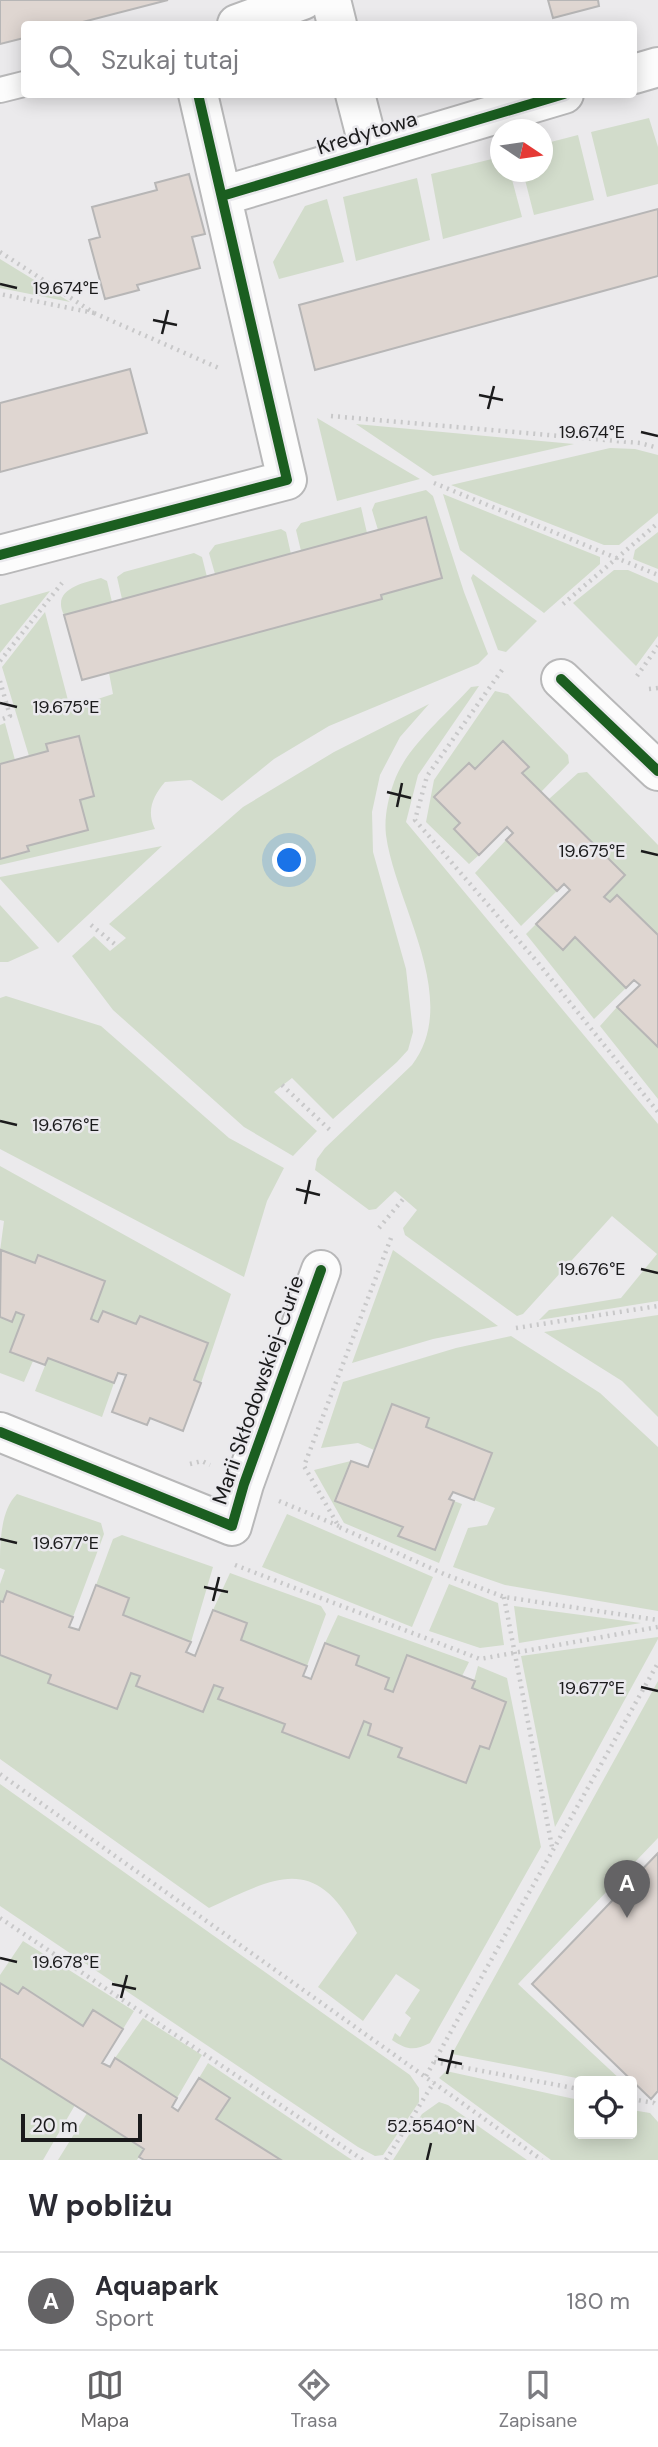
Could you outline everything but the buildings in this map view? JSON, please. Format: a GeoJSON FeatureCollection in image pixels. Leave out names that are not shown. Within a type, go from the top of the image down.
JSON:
{"type":"FeatureCollection","features":[{"type":"Feature","properties":{"kind":"street"},"geometry":{"type":"LineString","coordinates":[[245,21],[303,0]]}},
{"type":"Feature","properties":{"kind":"street"},"geometry":{"type":"LineString","coordinates":[[331,0],[336,21]]}},
{"type":"Feature","properties":{"kind":"street"},"geometry":{"type":"LineString","coordinates":[[637,73],[658,67]]}},
{"type":"Feature","properties":{"kind":"street"},"geometry":{"type":"LineString","coordinates":[[0,555],[287,480],[199,98]]}},
{"type":"Feature","properties":{"kind":"street"},"geometry":{"type":"LineString","coordinates":[[356,98],[370,152]]}},
{"type":"Feature","properties":{"kind":"street","name":"Kredytowa"},"geometry":{"type":"LineString","coordinates":[[222,197],[551,98]]}},
{"type":"Feature","properties":{"kind":"street"},"geometry":{"type":"LineString","coordinates":[[561,679],[658,771]]}},
{"type":"Feature","properties":{"kind":"street","name":"Marii Skłodowskiej-Curie"},"geometry":{"type":"LineString","coordinates":[[0,1432],[232,1526],[244,1484],[321,1269]]}},
{"type":"Feature","properties":{"kind":"lane"},"geometry":{"type":"LineString","coordinates":[[0,90],[21,85]]}},
{"type":"Feature","properties":{"kind":"path"},"geometry":{"type":"LineString","coordinates":[[0,253],[94,313],[267,389]]}},
{"type":"Feature","properties":{"kind":"path"},"geometry":{"type":"LineString","coordinates":[[0,294],[94,313]]}},
{"type":"Feature","properties":{"kind":"path"},"geometry":{"type":"LineString","coordinates":[[331,416],[640,443],[658,448]]}},
{"type":"Feature","properties":{"kind":"path"},"geometry":{"type":"LineString","coordinates":[[433,483],[658,575]]}},
{"type":"Feature","properties":{"kind":"path"},"geometry":{"type":"LineString","coordinates":[[564,604],[616,556],[658,523]]}},
{"type":"Feature","properties":{"kind":"path"},"geometry":{"type":"LineString","coordinates":[[0,661],[62,583]]}},
{"type":"Feature","properties":{"kind":"path"},"geometry":{"type":"LineString","coordinates":[[637,676],[658,646]]}},
{"type":"Feature","properties":{"kind":"path"},"geometry":{"type":"LineString","coordinates":[[502,670],[427,776],[415,820],[539,964],[658,1112]]}},
{"type":"Feature","properties":{"kind":"path"},"geometry":{"type":"LineString","coordinates":[[0,681],[10,716],[0,720]]}},
{"type":"Feature","properties":{"kind":"path"},"geometry":{"type":"LineString","coordinates":[[649,689],[658,688]]}},
{"type":"Feature","properties":{"kind":"path"},"geometry":{"type":"LineString","coordinates":[[91,925],[117,946]]}},
{"type":"Feature","properties":{"kind":"path"},"geometry":{"type":"LineString","coordinates":[[282,1085],[331,1131]]}},
{"type":"Feature","properties":{"kind":"path"},"geometry":{"type":"LineString","coordinates":[[379,1228],[404,1198]]}},
{"type":"Feature","properties":{"kind":"path"},"geometry":{"type":"LineString","coordinates":[[340,1527],[304,1466],[391,1238]]}},
{"type":"Feature","properties":{"kind":"path"},"geometry":{"type":"LineString","coordinates":[[516,1328],[658,1307]]}},
{"type":"Feature","properties":{"kind":"path"},"geometry":{"type":"LineString","coordinates":[[244,1484],[504,1597],[658,1620]]}},
{"type":"Feature","properties":{"kind":"path"},"geometry":{"type":"LineString","coordinates":[[233,1565],[480,1659],[658,1627]]}},
{"type":"Feature","properties":{"kind":"path"},"geometry":{"type":"LineString","coordinates":[[504,1597],[552,1848]]}},
{"type":"Feature","properties":{"kind":"path"},"geometry":{"type":"LineString","coordinates":[[426,2076],[658,1663]]}},
{"type":"Feature","properties":{"kind":"path"},"geometry":{"type":"LineString","coordinates":[[0,1774],[542,2160]]}},
{"type":"Feature","properties":{"kind":"path"},"geometry":{"type":"LineString","coordinates":[[0,1918],[363,2160]]}},
{"type":"Feature","properties":{"kind":"path"},"geometry":{"type":"LineString","coordinates":[[434,2062],[574,2088]]}},
{"type":"Feature","properties":{"kind":"path"},"geometry":{"type":"LineString","coordinates":[[386,2160],[434,2082]]}},
{"type":"Feature","properties":{"kind":"path"},"geometry":{"type":"LineString","coordinates":[[637,2100],[654,2103],[658,2107]]}},
{"type":"Feature","properties":{"kind":"green space"},"geometry":{"type":"Polygon","coordinates":[[[649,118],[658,147],[658,184],[607,197],[591,132],[649,118]]]}},
{"type":"Feature","properties":{"kind":"green space"},"geometry":{"type":"Polygon","coordinates":[[[578,135],[594,200],[534,215],[526,182],[553,182],[553,141],[578,135]]]}},
{"type":"Feature","properties":{"kind":"green space"},"geometry":{"type":"Polygon","coordinates":[[[490,159],[490,182],[513,182],[522,217],[443,239],[431,174],[490,159]]]}},
{"type":"Feature","properties":{"kind":"green space"},"geometry":{"type":"Polygon","coordinates":[[[417,178],[430,240],[356,261],[343,197],[417,178]]]}},
{"type":"Feature","properties":{"kind":"green space"},"geometry":{"type":"Polygon","coordinates":[[[327,199],[344,262],[279,279],[273,262],[305,206],[327,199]]]}},
{"type":"Feature","properties":{"kind":"green space"},"geometry":{"type":"Polygon","coordinates":[[[0,259],[70,302],[0,288],[0,259]]]}},
{"type":"Feature","properties":{"kind":"green space"},"geometry":{"type":"Polygon","coordinates":[[[317,418],[420,479],[337,501],[317,418]]]}},
{"type":"Feature","properties":{"kind":"green space"},"geometry":{"type":"Polygon","coordinates":[[[356,424],[574,444],[433,476],[356,424]]]}},
{"type":"Feature","properties":{"kind":"green space"},"geometry":{"type":"Polygon","coordinates":[[[610,448],[635,449],[658,455],[658,513],[619,545],[604,545],[451,485],[610,448]]]}},
{"type":"Feature","properties":{"kind":"green space"},"geometry":{"type":"Polygon","coordinates":[[[426,490],[433,496],[464,592],[488,654],[478,664],[329,726],[274,759],[222,801],[191,780],[165,782],[152,804],[151,816],[155,829],[0,865],[0,859],[28,852],[27,846],[87,830],[80,800],[94,796],[79,736],[47,744],[48,751],[29,756],[2,667],[45,612],[70,708],[113,694],[109,673],[442,578],[424,518],[378,530],[372,510],[375,503],[426,490]]]}},
{"type":"Feature","properties":{"kind":"green space"},"geometry":{"type":"Polygon","coordinates":[[[443,494],[600,557],[600,564],[544,613],[460,550],[443,494]]]}},
{"type":"Feature","properties":{"kind":"green space"},"geometry":{"type":"Polygon","coordinates":[[[361,507],[367,533],[301,551],[296,530],[301,523],[361,507]]]}},
{"type":"Feature","properties":{"kind":"green space"},"geometry":{"type":"Polygon","coordinates":[[[281,529],[286,532],[291,554],[215,574],[209,553],[215,545],[281,529]]]}},
{"type":"Feature","properties":{"kind":"green space"},"geometry":{"type":"Polygon","coordinates":[[[658,532],[658,569],[633,559],[635,550],[658,532]]]}},
{"type":"Feature","properties":{"kind":"green space"},"geometry":{"type":"Polygon","coordinates":[[[194,553],[202,557],[207,577],[122,599],[117,577],[124,572],[194,553]]]}},
{"type":"Feature","properties":{"kind":"green space"},"geometry":{"type":"Polygon","coordinates":[[[614,570],[628,570],[658,583],[658,636],[636,666],[573,603],[614,570]]]}},
{"type":"Feature","properties":{"kind":"green space"},"geometry":{"type":"Polygon","coordinates":[[[473,574],[537,621],[506,652],[498,650],[471,578],[473,574]]]}},
{"type":"Feature","properties":{"kind":"green space"},"geometry":{"type":"Polygon","coordinates":[[[101,578],[107,581],[112,602],[64,615],[61,606],[65,593],[78,585],[101,578]]]}},
{"type":"Feature","properties":{"kind":"green space"},"geometry":{"type":"Polygon","coordinates":[[[50,591],[0,653],[0,605],[50,591]]]}},
{"type":"Feature","properties":{"kind":"green space"},"geometry":{"type":"Polygon","coordinates":[[[479,686],[418,775],[406,822],[658,1124],[658,1301],[539,1320],[549,1310],[621,1298],[657,1254],[612,1216],[523,1314],[517,1316],[405,1235],[403,1228],[417,1210],[395,1191],[376,1209],[369,1210],[315,1170],[317,1159],[325,1148],[412,1065],[426,1039],[430,1011],[428,981],[392,862],[386,835],[387,808],[400,769],[417,744],[471,687],[479,686]]]}},
{"type":"Feature","properties":{"kind":"green space"},"geometry":{"type":"Polygon","coordinates":[[[495,691],[508,694],[568,755],[569,763],[541,792],[522,773],[529,766],[503,741],[475,769],[469,763],[435,797],[460,823],[454,829],[479,855],[469,864],[426,822],[434,780],[495,691]]]}},
{"type":"Feature","properties":{"kind":"green space"},"geometry":{"type":"Polygon","coordinates":[[[429,704],[400,737],[380,775],[372,812],[373,852],[406,969],[413,1032],[408,1050],[333,1119],[292,1078],[274,1092],[317,1131],[293,1156],[244,1127],[113,1010],[72,956],[94,936],[110,951],[126,938],[109,924],[243,807],[334,752],[429,704]]]}},
{"type":"Feature","properties":{"kind":"green space"},"geometry":{"type":"Polygon","coordinates":[[[5,723],[15,760],[0,764],[0,725],[5,723]]]}},
{"type":"Feature","properties":{"kind":"green space"},"geometry":{"type":"Polygon","coordinates":[[[587,772],[658,845],[658,935],[617,895],[610,902],[604,897],[625,875],[549,799],[578,773],[587,772]]]}},
{"type":"Feature","properties":{"kind":"green space"},"geometry":{"type":"Polygon","coordinates":[[[506,840],[557,891],[521,926],[475,873],[506,840]]]}},
{"type":"Feature","properties":{"kind":"green space"},"geometry":{"type":"Polygon","coordinates":[[[162,846],[58,943],[0,879],[0,877],[162,846]]]}},
{"type":"Feature","properties":{"kind":"green space"},"geometry":{"type":"Polygon","coordinates":[[[0,905],[39,948],[8,962],[0,962],[0,905]]]}},
{"type":"Feature","properties":{"kind":"green space"},"geometry":{"type":"Polygon","coordinates":[[[536,924],[563,950],[575,937],[626,988],[594,1019],[526,934],[536,924]]]}},
{"type":"Feature","properties":{"kind":"green space"},"geometry":{"type":"Polygon","coordinates":[[[6,996],[101,1026],[229,1138],[284,1168],[267,1201],[244,1277],[0,1149],[0,998],[6,996]]]}},
{"type":"Feature","properties":{"kind":"green space"},"geometry":{"type":"Polygon","coordinates":[[[617,1007],[658,1047],[658,1099],[600,1026],[617,1007]]]}},
{"type":"Feature","properties":{"kind":"green space"},"geometry":{"type":"Polygon","coordinates":[[[0,1166],[231,1294],[201,1383],[194,1380],[208,1343],[140,1317],[136,1324],[103,1311],[98,1322],[91,1319],[105,1281],[39,1256],[35,1263],[0,1251],[4,1221],[0,1220],[0,1166]]]}},
{"type":"Feature","properties":{"kind":"green space"},"geometry":{"type":"Polygon","coordinates":[[[393,1250],[498,1326],[433,1339],[352,1363],[393,1250]]]}},
{"type":"Feature","properties":{"kind":"green space"},"geometry":{"type":"Polygon","coordinates":[[[16,1312],[24,1315],[10,1352],[33,1361],[24,1382],[0,1373],[0,1317],[12,1322],[16,1312]]]}},
{"type":"Feature","properties":{"kind":"green space"},"geometry":{"type":"Polygon","coordinates":[[[658,1315],[658,1417],[622,1381],[544,1332],[658,1315]]]}},
{"type":"Feature","properties":{"kind":"green space"},"geometry":{"type":"Polygon","coordinates":[[[511,1336],[600,1393],[658,1447],[658,1611],[505,1585],[453,1567],[468,1528],[487,1525],[495,1508],[474,1500],[492,1453],[426,1427],[429,1418],[392,1404],[374,1450],[358,1443],[321,1448],[343,1382],[456,1348],[511,1336]]]}},
{"type":"Feature","properties":{"kind":"green space"},"geometry":{"type":"Polygon","coordinates":[[[48,1358],[114,1383],[102,1417],[35,1391],[48,1358]]]}},
{"type":"Feature","properties":{"kind":"green space"},"geometry":{"type":"Polygon","coordinates":[[[351,1461],[335,1501],[403,1527],[399,1536],[434,1550],[454,1501],[462,1504],[439,1563],[344,1523],[314,1470],[351,1461]]]}},
{"type":"Feature","properties":{"kind":"green space"},"geometry":{"type":"Polygon","coordinates":[[[17,1494],[101,1523],[104,1534],[73,1617],[7,1591],[3,1602],[0,1601],[0,1584],[5,1570],[0,1568],[2,1528],[7,1509],[17,1494]]]}},
{"type":"Feature","properties":{"kind":"green space"},"geometry":{"type":"Polygon","coordinates":[[[287,1514],[433,1577],[412,1627],[262,1567],[287,1514]]]}},
{"type":"Feature","properties":{"kind":"green space"},"geometry":{"type":"Polygon","coordinates":[[[122,1535],[213,1567],[191,1642],[123,1615],[129,1598],[96,1585],[113,1539],[122,1535]]]}},
{"type":"Feature","properties":{"kind":"green space"},"geometry":{"type":"Polygon","coordinates":[[[230,1573],[321,1606],[326,1614],[307,1666],[241,1640],[247,1623],[213,1610],[230,1573]]]}},
{"type":"Feature","properties":{"kind":"green space"},"geometry":{"type":"Polygon","coordinates":[[[449,1584],[498,1603],[504,1645],[480,1648],[429,1631],[449,1584]]]}},
{"type":"Feature","properties":{"kind":"green space"},"geometry":{"type":"Polygon","coordinates":[[[514,1606],[641,1623],[519,1643],[514,1606]]]}},
{"type":"Feature","properties":{"kind":"green space"},"geometry":{"type":"Polygon","coordinates":[[[338,1615],[469,1662],[462,1676],[393,1692],[385,1689],[389,1678],[356,1665],[359,1656],[325,1643],[338,1615]]]}},
{"type":"Feature","properties":{"kind":"green space"},"geometry":{"type":"Polygon","coordinates":[[[658,1639],[555,1827],[521,1656],[658,1639]]]}},
{"type":"Feature","properties":{"kind":"green space"},"geometry":{"type":"Polygon","coordinates":[[[0,1655],[51,1675],[49,1683],[116,1709],[131,1673],[140,1676],[136,1686],[203,1712],[214,1685],[223,1688],[219,1699],[285,1724],[282,1732],[349,1758],[364,1721],[371,1724],[368,1735],[402,1748],[399,1757],[465,1783],[480,1746],[489,1748],[506,1702],[472,1688],[478,1666],[507,1678],[541,1847],[430,2043],[411,2048],[392,2040],[395,2033],[400,2037],[411,2018],[405,2013],[420,1990],[396,1974],[363,2021],[318,1987],[357,1933],[341,1907],[325,1891],[309,1882],[292,1879],[273,1881],[209,1908],[0,1759],[0,1655]]]}},
{"type":"Feature","properties":{"kind":"green space"},"geometry":{"type":"Polygon","coordinates":[[[658,1681],[658,1838],[518,1984],[617,2076],[574,2078],[452,2054],[658,1681]]]}},
{"type":"Feature","properties":{"kind":"green space"},"geometry":{"type":"Polygon","coordinates":[[[0,1784],[410,2075],[419,2088],[419,2102],[383,2155],[375,2156],[358,2147],[0,1906],[0,1784]]]}},
{"type":"Feature","properties":{"kind":"green space"},"geometry":{"type":"Polygon","coordinates":[[[23,1941],[134,2011],[123,2029],[94,2010],[83,2026],[23,1988],[18,1994],[0,1983],[0,1975],[23,1941]]]}},
{"type":"Feature","properties":{"kind":"green space"},"geometry":{"type":"Polygon","coordinates":[[[143,2018],[202,2055],[177,2098],[115,2058],[143,2018]]]}},
{"type":"Feature","properties":{"kind":"green space"},"geometry":{"type":"Polygon","coordinates":[[[0,2058],[75,2105],[43,2160],[0,2160],[0,2058]]]}},
{"type":"Feature","properties":{"kind":"green space"},"geometry":{"type":"Polygon","coordinates":[[[208,2063],[352,2160],[281,2160],[216,2119],[229,2098],[199,2078],[208,2063]]]}},
{"type":"Feature","properties":{"kind":"green space"},"geometry":{"type":"Polygon","coordinates":[[[446,2071],[574,2099],[574,2139],[637,2139],[637,2111],[650,2113],[658,2122],[658,2160],[551,2160],[439,2078],[446,2071]]]}},
{"type":"Feature","properties":{"kind":"green space"},"geometry":{"type":"Polygon","coordinates":[[[439,2102],[448,2105],[527,2160],[393,2160],[422,2114],[439,2102]]]}},
{"type":"Feature","properties":{"kind":"green space"},"geometry":{"type":"Polygon","coordinates":[[[87,2113],[144,2149],[137,2160],[58,2160],[87,2113]]]}},
{"type":"Feature","properties":{"kind":"cycle path"},"geometry":{"type":"LineString","coordinates":[[0,555],[287,480],[199,98]]}},
{"type":"Feature","properties":{"kind":"cycle path"},"geometry":{"type":"LineString","coordinates":[[222,196],[551,98]]}},
{"type":"Feature","properties":{"kind":"cycle path"},"geometry":{"type":"LineString","coordinates":[[561,679],[658,771]]}},
{"type":"Feature","properties":{"kind":"cycle path"},"geometry":{"type":"LineString","coordinates":[[0,1432],[232,1526],[244,1484],[321,1270]]}},
{"type":"Feature","properties":{"kind":"place","name":"Aquapark"},"geometry":{"type":"Point","coordinates":[627,1918]}}]}
